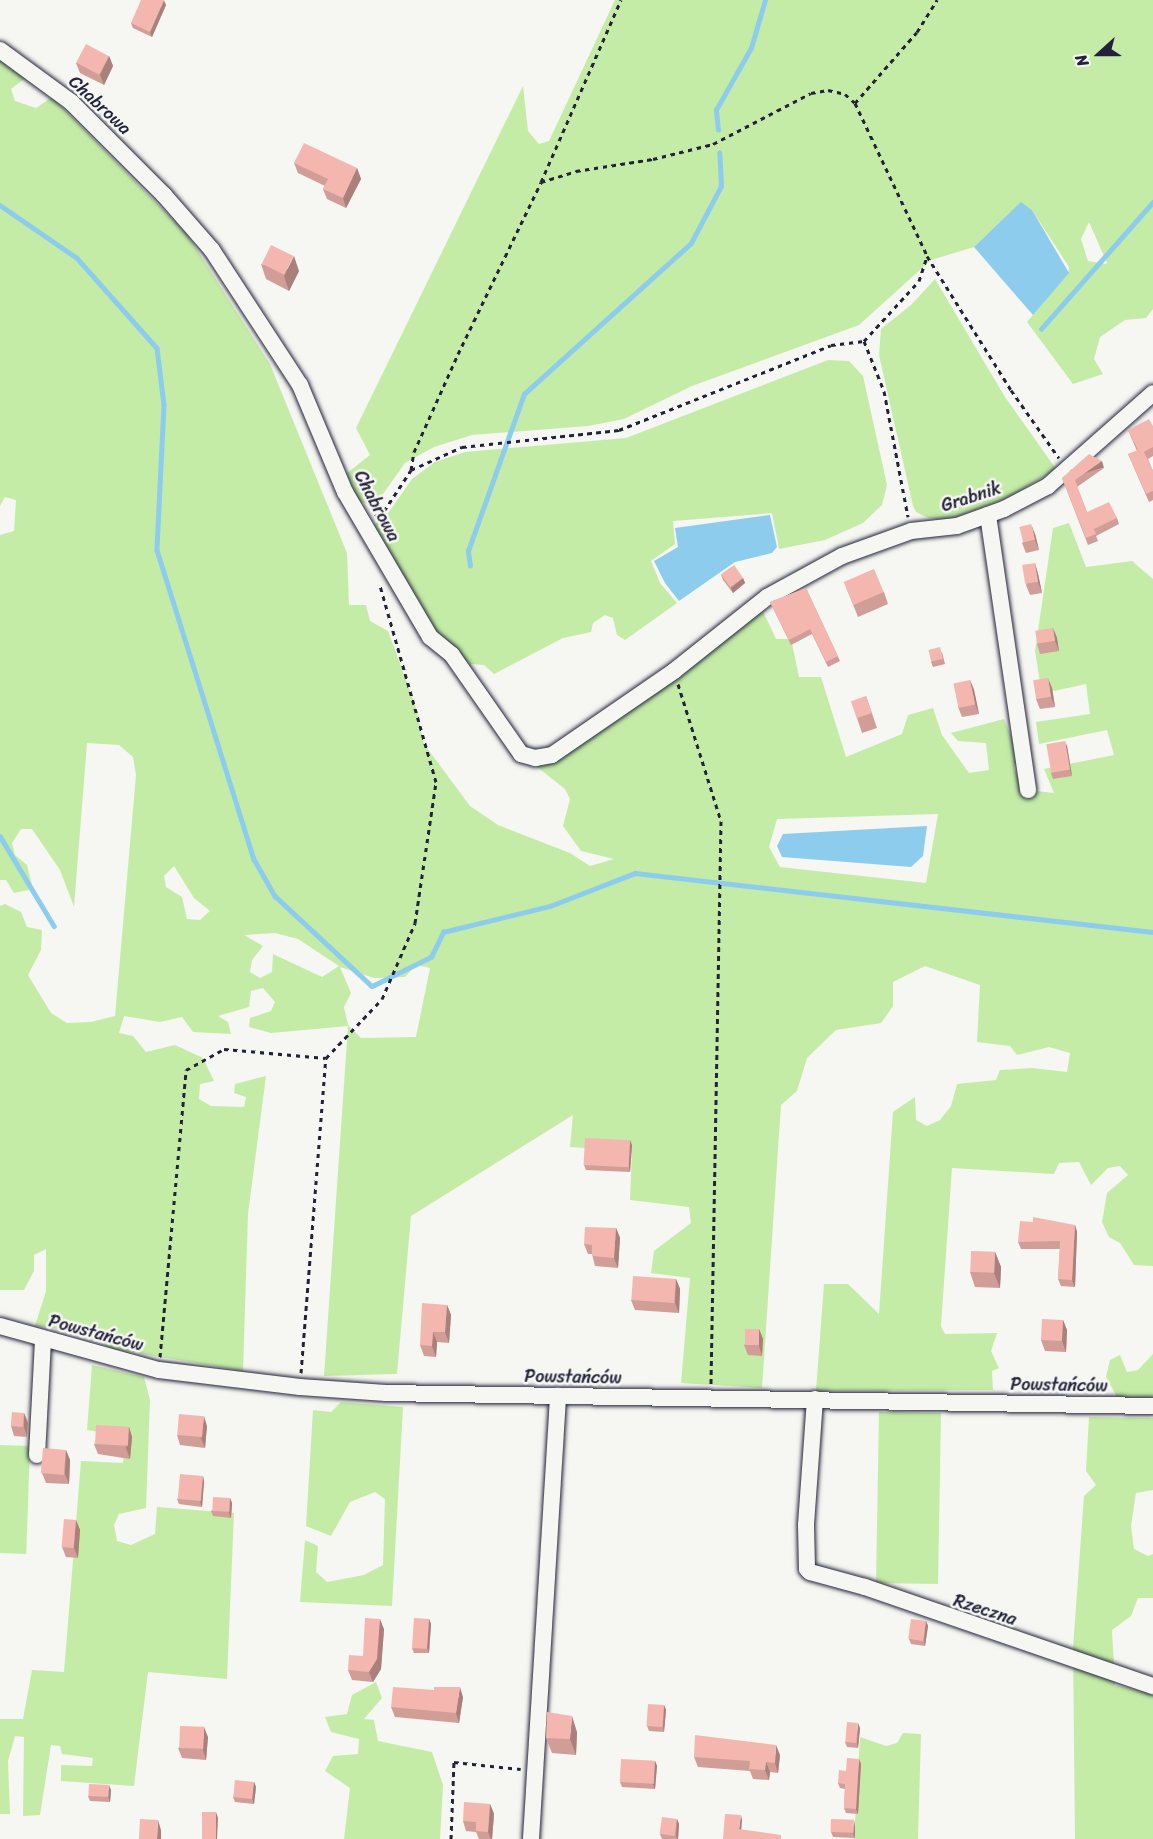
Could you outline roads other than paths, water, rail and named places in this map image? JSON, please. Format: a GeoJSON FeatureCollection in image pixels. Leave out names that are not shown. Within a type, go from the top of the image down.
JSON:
{"type":"FeatureCollection","features":[{"type":"Feature","properties":{"kind":"street","name":"Chabrowa"},"geometry":{"type":"LineString","coordinates":[[0,50],[78,109],[212,250],[300,385],[345,492],[430,636],[452,655],[521,754],[535,758],[552,755],[674,671],[774,592]]}},
{"type":"Feature","properties":{"kind":"street","name":"Grabnik"},"geometry":{"type":"LineString","coordinates":[[774,592],[842,556],[910,531],[957,526],[988,515],[1047,486],[1068,464],[1153,393]]}},
{"type":"Feature","properties":{"kind":"street"},"geometry":{"type":"LineString","coordinates":[[988,515],[1028,790]]}},
{"type":"Feature","properties":{"kind":"street","name":"Powstańców"},"geometry":{"type":"LineString","coordinates":[[0,1326],[159,1370],[300,1387],[558,1396],[1153,1406]]}},
{"type":"Feature","properties":{"kind":"street"},"geometry":{"type":"LineString","coordinates":[[37,1455],[43,1339]]}},
{"type":"Feature","properties":{"kind":"street"},"geometry":{"type":"LineString","coordinates":[[531,1839],[558,1396]]}},
{"type":"Feature","properties":{"kind":"street","name":"Rzeczna"},"geometry":{"type":"LineString","coordinates":[[815,1399],[807,1569],[817,1577],[865,1587],[1153,1686]]}},
{"type":"Feature","properties":{"kind":"water"},"geometry":{"type":"Polygon","coordinates":[[[1021,202],[1032,210],[1069,273],[1033,315],[974,247],[1021,202]]]}},
{"type":"Feature","properties":{"kind":"water"},"geometry":{"type":"Polygon","coordinates":[[[770,515],[777,547],[772,553],[735,562],[679,601],[665,583],[654,561],[678,547],[675,528],[770,515]]]}},
{"type":"Feature","properties":{"kind":"water"},"geometry":{"type":"Polygon","coordinates":[[[927,826],[923,856],[911,867],[782,857],[777,846],[783,834],[927,826]]]}},
{"type":"Feature","properties":{"kind":"waterway"},"geometry":{"type":"LineString","coordinates":[[718,130],[716,110],[751,48],[765,0]]}},
{"type":"Feature","properties":{"kind":"waterway"},"geometry":{"type":"LineString","coordinates":[[470,566],[468,551],[524,394],[691,243],[721,186],[719,153]]}},
{"type":"Feature","properties":{"kind":"waterway"},"geometry":{"type":"LineString","coordinates":[[1041,329],[1153,202]]}},
{"type":"Feature","properties":{"kind":"waterway"},"geometry":{"type":"LineString","coordinates":[[0,205],[77,258],[157,348],[164,405],[157,550],[254,859],[275,896],[372,986],[431,957],[443,932],[550,906],[635,873],[1153,932]]}},
{"type":"Feature","properties":{"kind":"waterway"},"geometry":{"type":"LineString","coordinates":[[0,836],[54,926]]}}]}
